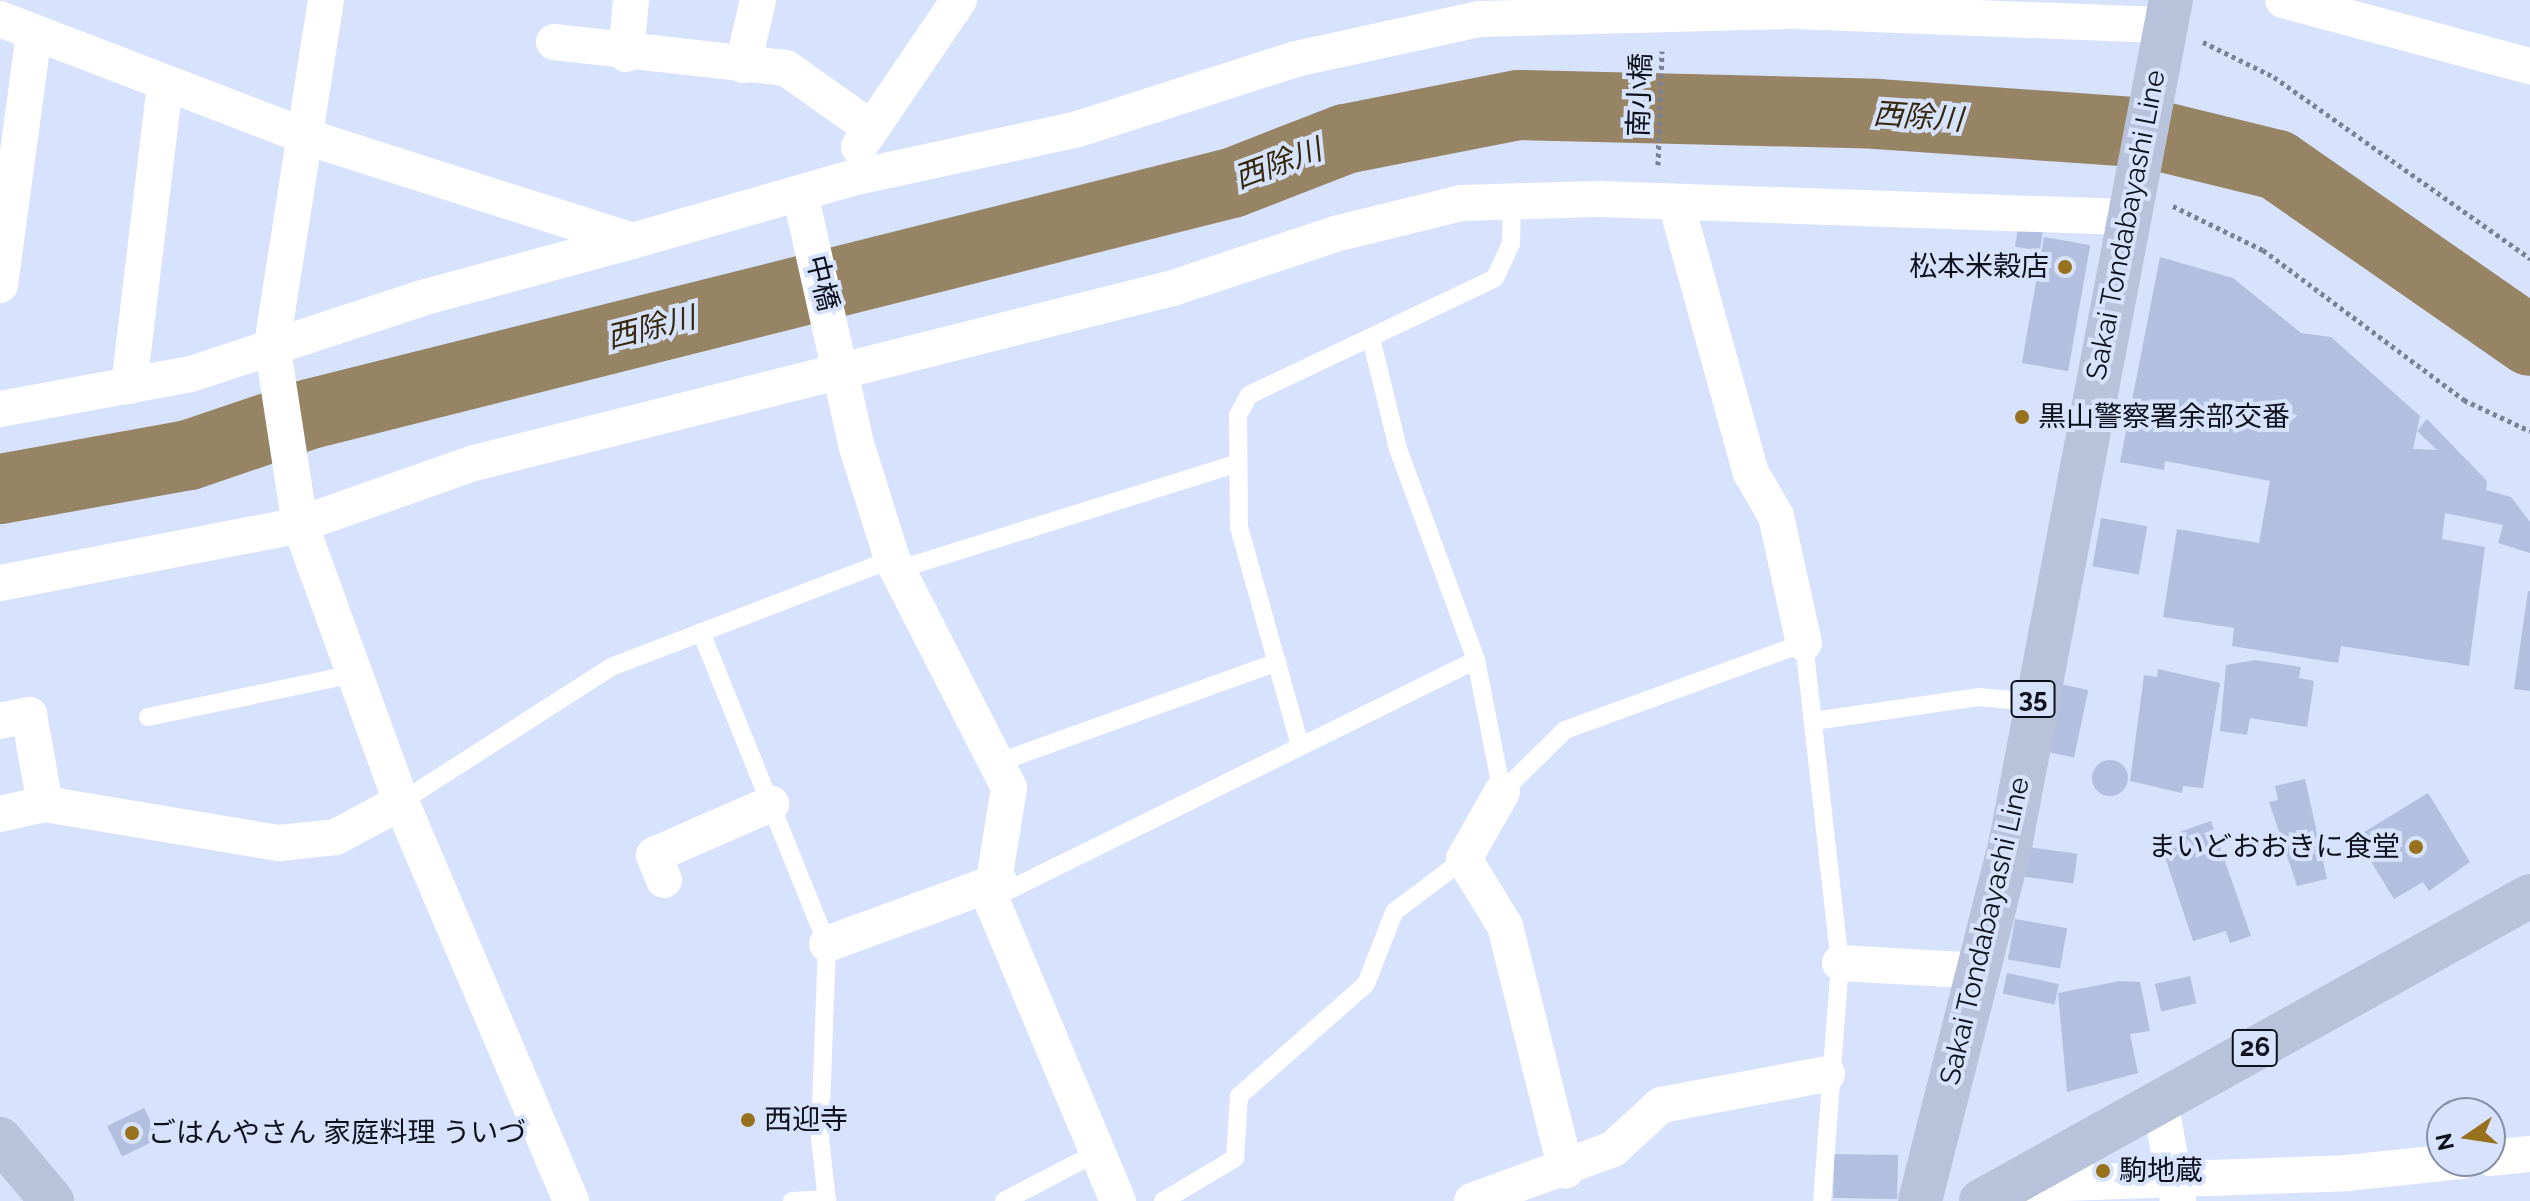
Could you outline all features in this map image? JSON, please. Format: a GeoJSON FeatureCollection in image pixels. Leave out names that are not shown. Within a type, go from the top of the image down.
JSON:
{"type":"FeatureCollection","features":[{"type":"Feature","properties":{"kind":"main road","name":"Sakai Tondabayashi Line"},"geometry":{"type":"LineString","coordinates":[[1920,1201],[1981,971],[2033,702],[2138,204],[2167,23]]}},
{"type":"Feature","properties":{"kind":"main road","name":"26"},"geometry":{"type":"LineString","coordinates":[[1994,1193],[2530,896]]}},
{"type":"Feature","properties":{"kind":"main road"},"geometry":{"type":"LineString","coordinates":[[0,1139],[52,1201]]}},
{"type":"Feature","properties":{"kind":"street"},"geometry":{"type":"LineString","coordinates":[[326,0],[307,137],[272,344],[300,524],[401,802],[574,1200]]}},
{"type":"Feature","properties":{"kind":"street"},"geometry":{"type":"LineString","coordinates":[[626,54],[631,0]]}},
{"type":"Feature","properties":{"kind":"street"},"geometry":{"type":"LineString","coordinates":[[743,65],[758,0]]}},
{"type":"Feature","properties":{"kind":"street"},"geometry":{"type":"LineString","coordinates":[[2283,0],[2530,66]]}},
{"type":"Feature","properties":{"kind":"street"},"geometry":{"type":"LineString","coordinates":[[852,178],[856,151],[950,3]]}},
{"type":"Feature","properties":{"kind":"street"},"geometry":{"type":"LineString","coordinates":[[0,409],[191,374],[272,344],[852,178],[1078,129],[1296,59],[1480,19],[1663,14],[1742,6],[2042,10],[2167,23]]}},
{"type":"Feature","properties":{"kind":"street"},"geometry":{"type":"LineString","coordinates":[[0,19],[307,137],[632,241]]}},
{"type":"Feature","properties":{"kind":"street"},"geometry":{"type":"LineString","coordinates":[[0,285],[34,33]]}},
{"type":"Feature","properties":{"kind":"street"},"geometry":{"type":"LineString","coordinates":[[554,42],[626,54],[786,68],[872,129]]}},
{"type":"Feature","properties":{"kind":"street"},"geometry":{"type":"LineString","coordinates":[[129,386],[165,83]]}},
{"type":"Feature","properties":{"kind":"street"},"geometry":{"type":"LineString","coordinates":[[1667,190],[1751,473],[1776,516],[1804,643]]}},
{"type":"Feature","properties":{"kind":"street"},"geometry":{"type":"LineString","coordinates":[[0,583],[122,565],[300,524],[474,463],[1173,288],[1335,234],[1461,203],[1667,190],[2138,204]]}},
{"type":"Feature","properties":{"kind":"street","name":"中橋"},"geometry":{"type":"LineString","coordinates":[[800,195],[844,371],[857,447],[894,565],[1009,788],[995,890]]}},
{"type":"Feature","properties":{"kind":"street"},"geometry":{"type":"LineString","coordinates":[[0,721],[29,715],[45,804]]}},
{"type":"Feature","properties":{"kind":"street"},"geometry":{"type":"LineString","coordinates":[[1502,792],[1464,859],[1505,926],[1566,1170]]}},
{"type":"Feature","properties":{"kind":"street"},"geometry":{"type":"LineString","coordinates":[[0,814],[45,804],[279,843],[336,837],[401,802]]}},
{"type":"Feature","properties":{"kind":"street"},"geometry":{"type":"LineString","coordinates":[[664,880],[654,855],[771,804]]}},
{"type":"Feature","properties":{"kind":"street"},"geometry":{"type":"LineString","coordinates":[[827,944],[995,890],[1118,1201]]}},
{"type":"Feature","properties":{"kind":"street"},"geometry":{"type":"LineString","coordinates":[[1840,963],[1981,971]]}},
{"type":"Feature","properties":{"kind":"street"},"geometry":{"type":"LineString","coordinates":[[1472,1201],[1566,1170],[1613,1149],[1661,1105],[1827,1074]]}},
{"type":"Feature","properties":{"kind":"street"},"geometry":{"type":"LineString","coordinates":[[2160,1101],[2178,1190]]}},
{"type":"Feature","properties":{"kind":"street"},"geometry":{"type":"LineString","coordinates":[[2506,1156],[2530,1154]]}},
{"type":"Feature","properties":{"kind":"street"},"geometry":{"type":"LineString","coordinates":[[1994,1193],[2349,1187],[2426,1169]]}},
{"type":"Feature","properties":{"kind":"lane"},"geometry":{"type":"LineString","coordinates":[[1299,742],[1239,527],[1238,415],[1249,395],[1372,342],[1495,278],[1511,244],[1512,201]]}},
{"type":"Feature","properties":{"kind":"lane"},"geometry":{"type":"LineString","coordinates":[[1372,342],[1398,449],[1476,660],[1502,792]]}},
{"type":"Feature","properties":{"kind":"lane"},"geometry":{"type":"LineString","coordinates":[[401,802],[611,667],[701,632],[894,565],[1238,463]]}},
{"type":"Feature","properties":{"kind":"lane"},"geometry":{"type":"LineString","coordinates":[[701,632],[827,944],[820,1137],[827,1200],[792,1201]]}},
{"type":"Feature","properties":{"kind":"lane"},"geometry":{"type":"LineString","coordinates":[[1502,792],[1565,730],[1804,643],[1840,963],[1827,1074],[1822,1201]]}},
{"type":"Feature","properties":{"kind":"lane"},"geometry":{"type":"LineString","coordinates":[[995,890],[1476,660]]}},
{"type":"Feature","properties":{"kind":"lane"},"geometry":{"type":"LineString","coordinates":[[997,763],[1277,662]]}},
{"type":"Feature","properties":{"kind":"lane"},"geometry":{"type":"LineString","coordinates":[[148,717],[353,674]]}},
{"type":"Feature","properties":{"kind":"lane"},"geometry":{"type":"LineString","coordinates":[[1814,721],[1978,697],[2033,702]]}},
{"type":"Feature","properties":{"kind":"lane"},"geometry":{"type":"LineString","coordinates":[[1163,1201],[1235,1158],[1239,1096],[1366,984],[1394,912],[1464,859]]}},
{"type":"Feature","properties":{"kind":"lane"},"geometry":{"type":"LineString","coordinates":[[1004,1201],[1098,1152]]}},
{"type":"Feature","properties":{"kind":"path","name":"南小橋"},"geometry":{"type":"LineString","coordinates":[[1663,14],[1667,190]]}},
{"type":"Feature","properties":{"kind":"path"},"geometry":{"type":"LineString","coordinates":[[2167,23],[2274,77],[2530,258]]}},
{"type":"Feature","properties":{"kind":"path"},"geometry":{"type":"LineString","coordinates":[[2138,204],[2208,217],[2263,250],[2464,400],[2530,431]]}},
{"type":"Feature","properties":{"kind":"building"},"geometry":{"type":"Polygon","coordinates":[[[2018,228],[2043,232],[2040,251],[2015,247],[2018,228]]]}},
{"type":"Feature","properties":{"kind":"building"},"geometry":{"type":"Polygon","coordinates":[[[2044,237],[2090,245],[2068,371],[2022,363],[2044,237]]]}},
{"type":"Feature","properties":{"kind":"building"},"geometry":{"type":"Polygon","coordinates":[[[2160,257],[2233,278],[2301,333],[2331,337],[2420,416],[2413,449],[2437,450],[2417,431],[2427,419],[2487,481],[2486,490],[2511,497],[2530,522],[2530,553],[2498,543],[2503,525],[2445,513],[2442,539],[2485,547],[2469,666],[2341,646],[2338,663],[2232,646],[2234,628],[2163,617],[2177,529],[2259,543],[2270,481],[2165,461],[2164,470],[2120,462],[2160,257]]]}},
{"type":"Feature","properties":{"kind":"building"},"geometry":{"type":"Polygon","coordinates":[[[2101,518],[2147,526],[2139,574],[2092,566],[2101,518]]]}},
{"type":"Feature","properties":{"kind":"building"},"geometry":{"type":"Polygon","coordinates":[[[2530,591],[2530,691],[2514,689],[2530,591]]]}},
{"type":"Feature","properties":{"kind":"building"},"geometry":{"type":"Polygon","coordinates":[[[2255,660],[2301,667],[2299,678],[2314,681],[2307,727],[2250,718],[2247,735],[2220,731],[2226,665],[2255,660]]]}},
{"type":"Feature","properties":{"kind":"building"},"geometry":{"type":"Polygon","coordinates":[[[2158,669],[2220,683],[2203,788],[2183,786],[2182,793],[2130,781],[2144,675],[2157,677],[2158,669]]]}},
{"type":"Feature","properties":{"kind":"building"},"geometry":{"type":"Polygon","coordinates":[[[2060,684],[2088,690],[2074,758],[2046,751],[2060,684]]]}},
{"type":"Feature","properties":{"kind":"building"},"geometry":{"type":"Polygon","coordinates":[[[2110,760],[2122,766],[2128,778],[2122,790],[2110,796],[2098,790],[2092,778],[2098,766],[2110,760]]]}},
{"type":"Feature","properties":{"kind":"building"},"geometry":{"type":"Polygon","coordinates":[[[2305,779],[2327,879],[2297,886],[2269,802],[2278,800],[2275,786],[2305,779]]]}},
{"type":"Feature","properties":{"kind":"building"},"geometry":{"type":"Polygon","coordinates":[[[2428,793],[2470,862],[2429,891],[2423,882],[2394,899],[2356,837],[2428,793]]]}},
{"type":"Feature","properties":{"kind":"building"},"geometry":{"type":"Polygon","coordinates":[[[2211,821],[2251,936],[2230,943],[2226,931],[2193,941],[2159,839],[2211,821]]]}},
{"type":"Feature","properties":{"kind":"building"},"geometry":{"type":"Polygon","coordinates":[[[2029,847],[2078,854],[2073,884],[2025,877],[2029,847]]]}},
{"type":"Feature","properties":{"kind":"building"},"geometry":{"type":"Polygon","coordinates":[[[2015,919],[2067,928],[2060,969],[2008,959],[2015,919]]]}},
{"type":"Feature","properties":{"kind":"building"},"geometry":{"type":"Polygon","coordinates":[[[2007,973],[2059,984],[2054,1005],[2003,994],[2007,973]]]}},
{"type":"Feature","properties":{"kind":"building"},"geometry":{"type":"Polygon","coordinates":[[[2190,976],[2196,1003],[2161,1011],[2155,984],[2190,976]]]}},
{"type":"Feature","properties":{"kind":"building"},"geometry":{"type":"Polygon","coordinates":[[[2120,981],[2140,982],[2150,1031],[2130,1034],[2138,1073],[2067,1092],[2058,993],[2120,981]]]}},
{"type":"Feature","properties":{"kind":"building"},"geometry":{"type":"Polygon","coordinates":[[[144,1108],[159,1139],[122,1157],[107,1126],[144,1108]]]}},
{"type":"Feature","properties":{"kind":"building"},"geometry":{"type":"Polygon","coordinates":[[[1834,1154],[1898,1155],[1897,1199],[1833,1198],[1834,1154]]]}},
{"type":"Feature","properties":{"kind":"waterway","name":"西除川"},"geometry":{"type":"LineString","coordinates":[[0,489],[189,455],[310,414],[1232,183],[1345,139],[1519,105],[1877,114],[2147,133],[2277,165],[2530,341]]}},
{"type":"Feature","properties":{"kind":"place","name":"松本米穀店"},"geometry":{"type":"Point","coordinates":[2065,267]}},
{"type":"Feature","properties":{"kind":"place","name":"黒山警察署余部交番"},"geometry":{"type":"Point","coordinates":[2022,417]}},
{"type":"Feature","properties":{"kind":"place","name":"まいどおおきに食堂"},"geometry":{"type":"Point","coordinates":[2416,847]}},
{"type":"Feature","properties":{"kind":"place","name":"西迎寺"},"geometry":{"type":"Point","coordinates":[748,1120]}},
{"type":"Feature","properties":{"kind":"place","name":"ごはんやさん 家庭料理 ういづ"},"geometry":{"type":"Point","coordinates":[132,1133]}},
{"type":"Feature","properties":{"kind":"place","name":"駒地蔵"},"geometry":{"type":"Point","coordinates":[2103,1171]}}]}
